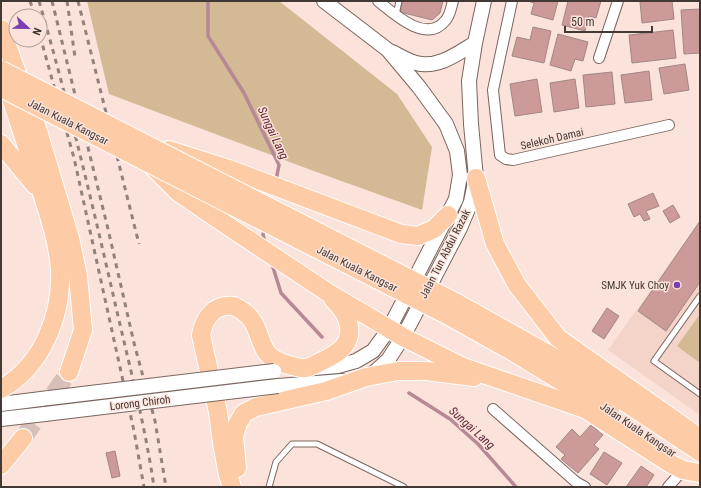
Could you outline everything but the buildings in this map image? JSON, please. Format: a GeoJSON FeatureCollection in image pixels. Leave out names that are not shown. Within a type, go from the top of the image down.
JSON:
{"type":"FeatureCollection","features":[{"type":"Feature","properties":{"kind":"highway"},"geometry":{"type":"LineString","coordinates":[[1,30],[38,131],[70,238],[78,276],[83,330],[69,372]]}},
{"type":"Feature","properties":{"kind":"highway"},"geometry":{"type":"LineString","coordinates":[[1,69],[55,240],[60,269],[59,297],[53,324],[42,348],[27,369],[10,384],[1,389]]}},
{"type":"Feature","properties":{"kind":"highway","name":"Jalan Kuala Kangsar"},"geometry":{"type":"LineString","coordinates":[[1,69],[464,307],[575,369],[696,444]]}},
{"type":"Feature","properties":{"kind":"highway","name":"Jalan Kuala Kangsar"},"geometry":{"type":"LineString","coordinates":[[1,88],[447,315],[515,353],[593,400],[679,458],[694,472]]}},
{"type":"Feature","properties":{"kind":"highway"},"geometry":{"type":"LineString","coordinates":[[140,141],[229,169],[401,234],[418,236],[434,229],[448,215]]}},
{"type":"Feature","properties":{"kind":"highway"},"geometry":{"type":"LineString","coordinates":[[1,144],[41,193]]}},
{"type":"Feature","properties":{"kind":"highway"},"geometry":{"type":"LineString","coordinates":[[149,163],[178,192],[327,292],[396,333],[463,366],[504,382],[585,409],[694,472]]}},
{"type":"Feature","properties":{"kind":"highway"},"geometry":{"type":"LineString","coordinates":[[476,178],[495,244],[517,285],[558,338],[696,444]]}},
{"type":"Feature","properties":{"kind":"highway"},"geometry":{"type":"LineString","coordinates":[[232,487],[226,462],[218,412],[203,349],[201,335],[203,324],[209,314],[226,307],[234,306],[249,315],[255,323],[265,352],[273,359],[306,368],[334,356],[341,350],[347,341],[348,322],[343,311],[327,292]]}},
{"type":"Feature","properties":{"kind":"highway"},"geometry":{"type":"LineString","coordinates":[[238,487],[234,436],[238,423],[244,413],[256,406],[326,392],[366,377],[398,372],[426,371],[504,382]]}},
{"type":"Feature","properties":{"kind":"highway"},"geometry":{"type":"LineString","coordinates":[[1,465],[23,438]]}},
{"type":"Feature","properties":{"kind":"main road"},"geometry":{"type":"LineString","coordinates":[[324,1],[388,50],[416,63],[437,63],[451,58],[474,43]]}},
{"type":"Feature","properties":{"kind":"main road","name":"Jalan Tun Abdul Razak"},"geometry":{"type":"LineString","coordinates":[[278,386],[349,380],[366,377],[376,371],[388,360],[396,333],[460,228],[471,202],[476,178],[469,81],[474,43],[484,1]]}},
{"type":"Feature","properties":{"kind":"main road"},"geometry":{"type":"LineString","coordinates":[[388,50],[419,87],[446,124],[457,151],[460,175],[456,199],[396,333]]}},
{"type":"Feature","properties":{"kind":"main road","name":"Jalan Tun Abdul Razak"},"geometry":{"type":"LineString","coordinates":[[274,371],[338,366],[356,362],[396,333]]}},
{"type":"Feature","properties":{"kind":"main road","name":"Lorong Chiroh"},"geometry":{"type":"LineString","coordinates":[[1,404],[274,371]]}},
{"type":"Feature","properties":{"kind":"main road","name":"Lorong Chiroh"},"geometry":{"type":"LineString","coordinates":[[1,419],[278,386]]}},
{"type":"Feature","properties":{"kind":"street"},"geometry":{"type":"LineString","coordinates":[[378,1],[407,23],[418,28],[430,29],[435,28],[446,21],[453,1]]}},
{"type":"Feature","properties":{"kind":"street","name":"Selekoh Damai"},"geometry":{"type":"LineString","coordinates":[[512,1],[493,90],[500,155],[506,159],[513,160],[669,125]]}},
{"type":"Feature","properties":{"kind":"street"},"geometry":{"type":"LineString","coordinates":[[599,58],[618,1]]}},
{"type":"Feature","properties":{"kind":"street"},"geometry":{"type":"LineString","coordinates":[[493,409],[576,482],[585,487]]}},
{"type":"Feature","properties":{"kind":"street"},"geometry":{"type":"LineString","coordinates":[[668,487],[694,472]]}},
{"type":"Feature","properties":{"kind":"lane"},"geometry":{"type":"LineString","coordinates":[[396,15],[399,1]]}},
{"type":"Feature","properties":{"kind":"lane"},"geometry":{"type":"LineString","coordinates":[[700,296],[654,361],[700,394]]}},
{"type":"Feature","properties":{"kind":"lane"},"geometry":{"type":"LineString","coordinates":[[269,487],[276,462],[292,444],[317,444],[404,487]]}},
{"type":"Feature","properties":{"kind":"shaded area"},"geometry":{"type":"Polygon","coordinates":[[[87,1],[279,1],[397,94],[432,147],[422,210],[109,94],[87,1]]]}},
{"type":"Feature","properties":{"kind":"shaded area","name":"SMJK Yuk Choy"},"geometry":{"type":"Polygon","coordinates":[[[700,221],[700,415],[608,350],[700,221]]]}},
{"type":"Feature","properties":{"kind":"shaded area"},"geometry":{"type":"Polygon","coordinates":[[[700,314],[700,363],[677,346],[700,314]]]}},
{"type":"Feature","properties":{"kind":"waterway","name":"Sungai Lang"},"geometry":{"type":"LineString","coordinates":[[208,1],[208,36],[244,93],[279,165],[276,180]]}},
{"type":"Feature","properties":{"kind":"waterway","name":"Sungai Lang"},"geometry":{"type":"LineString","coordinates":[[265,227],[263,235],[265,242]]}},
{"type":"Feature","properties":{"kind":"waterway","name":"Sungai Lang"},"geometry":{"type":"LineString","coordinates":[[272,264],[281,293],[322,337]]}},
{"type":"Feature","properties":{"kind":"waterway","name":"Sungai Lang"},"geometry":{"type":"LineString","coordinates":[[409,393],[450,419],[478,444],[516,487]]}},
{"type":"Feature","properties":{"kind":"tunnel"},"geometry":{"type":"LineString","coordinates":[[23,438],[69,372]]}},
{"type":"Feature","properties":{"kind":"railway"},"geometry":{"type":"LineString","coordinates":[[30,1],[32,8]]}},
{"type":"Feature","properties":{"kind":"railway"},"geometry":{"type":"LineString","coordinates":[[39,1],[70,114],[98,227],[141,418],[154,487]]}},
{"type":"Feature","properties":{"kind":"railway"},"geometry":{"type":"LineString","coordinates":[[52,1],[108,229],[134,343],[155,421],[166,487]]}},
{"type":"Feature","properties":{"kind":"railway"},"geometry":{"type":"LineString","coordinates":[[67,1],[75,57]]}},
{"type":"Feature","properties":{"kind":"railway"},"geometry":{"type":"LineString","coordinates":[[78,1],[139,244]]}},
{"type":"Feature","properties":{"kind":"railway"},"geometry":{"type":"LineString","coordinates":[[43,48],[74,158],[134,431],[144,487]]}},
{"type":"Feature","properties":{"kind":"place","name":"SMJK Yuk Choy"},"geometry":{"type":"Point","coordinates":[677,285]}}]}
